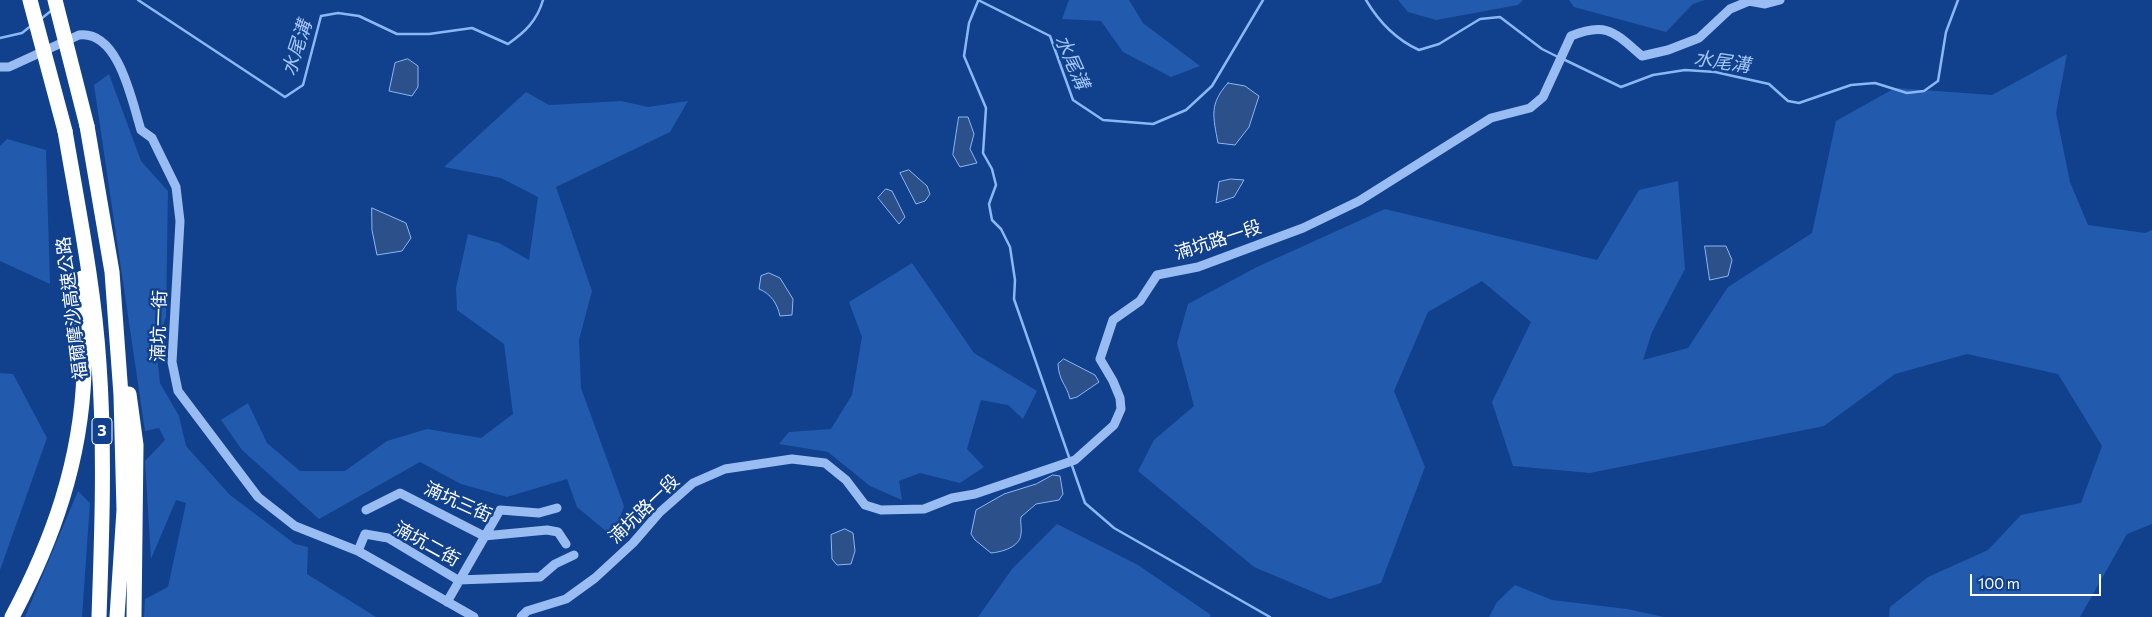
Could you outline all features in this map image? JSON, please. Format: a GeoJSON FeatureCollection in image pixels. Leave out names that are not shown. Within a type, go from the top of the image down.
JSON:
{"type":"FeatureCollection","features":[{"type":"Feature","properties":{"kind":"highway","name":"福爾摩沙高速公路"},"geometry":{"type":"LineString","coordinates":[[30,0],[65,131],[84,246],[100,372],[104,489],[99,617]]}},
{"type":"Feature","properties":{"kind":"highway","name":"3"},"geometry":{"type":"LineString","coordinates":[[55,0],[87,126],[112,272],[121,396],[124,510],[117,617]]}},
{"type":"Feature","properties":{"kind":"highway"},"geometry":{"type":"LineString","coordinates":[[12,617],[26,591],[66,494],[80,432],[84,372],[80,293],[84,246]]}},
{"type":"Feature","properties":{"kind":"highway"},"geometry":{"type":"LineString","coordinates":[[112,272],[136,444],[134,617]]}},
{"type":"Feature","properties":{"kind":"highway"},"geometry":{"type":"LineString","coordinates":[[4,617],[26,591]]}},
{"type":"Feature","properties":{"kind":"street","name":"湳坑路一段"},"geometry":{"type":"LineString","coordinates":[[521,617],[526,612],[566,600],[595,578],[633,543],[659,513],[693,483],[725,470],[792,459],[825,463],[846,480],[865,505],[881,510],[915,510],[924,509],[952,498],[974,494],[1075,460],[1114,425],[1121,409],[1120,398],[1113,381],[1100,359],[1113,320],[1140,301],[1157,275],[1198,267],[1303,228],[1359,201],[1491,118],[1530,108],[1543,97],[1570,36],[1587,29],[1613,31],[1642,56],[1668,50],[1699,38],[1730,8],[1749,1],[1765,4],[1780,0]]}},
{"type":"Feature","properties":{"kind":"street","name":"湳坑一街"},"geometry":{"type":"LineString","coordinates":[[0,67],[9,67],[79,35],[88,34],[100,40],[114,52],[142,130],[152,138],[176,187],[180,221],[172,362],[178,391],[258,497],[295,526],[358,551],[474,617]]}},
{"type":"Feature","properties":{"kind":"street","name":"湳坑三街"},"geometry":{"type":"LineString","coordinates":[[366,510],[400,493],[484,536],[547,530],[558,532],[566,544]]}},
{"type":"Feature","properties":{"kind":"street"},"geometry":{"type":"LineString","coordinates":[[447,602],[500,510],[539,513],[557,508]]}},
{"type":"Feature","properties":{"kind":"street","name":"湳坑二街"},"geometry":{"type":"LineString","coordinates":[[358,551],[365,534],[388,538],[458,580],[540,577],[555,564],[574,555]]}},
{"type":"Feature","properties":{"kind":"shaded area"},"geometry":{"type":"Polygon","coordinates":[[[1069,0],[1129,0],[1143,23],[1200,66],[1171,77],[1123,52],[1101,21],[1062,19],[1069,0]]]}},
{"type":"Feature","properties":{"kind":"shaded area"},"geometry":{"type":"Polygon","coordinates":[[[1398,0],[1523,0],[1518,5],[1436,20],[1408,12],[1398,0]]]}},
{"type":"Feature","properties":{"kind":"shaded area"},"geometry":{"type":"Polygon","coordinates":[[[1569,0],[1705,0],[1693,4],[1666,32],[1574,7],[1569,0]]]}},
{"type":"Feature","properties":{"kind":"shaded area"},"geometry":{"type":"Polygon","coordinates":[[[2067,54],[2056,113],[2070,182],[2088,225],[2145,233],[2152,230],[2152,524],[2127,534],[2080,617],[1889,617],[1890,607],[1928,577],[1988,550],[2021,515],[2081,503],[2102,446],[2058,374],[1967,354],[1895,374],[1824,426],[1590,473],[1513,466],[1492,402],[1531,322],[1482,281],[1428,312],[1394,391],[1425,467],[1381,583],[1330,599],[1254,567],[1138,471],[1154,440],[1194,406],[1177,343],[1188,304],[1257,267],[1385,209],[1597,260],[1639,190],[1678,181],[1685,269],[1652,332],[1643,360],[1688,348],[1728,287],[1812,233],[1836,121],[1895,88],[1992,95],[2067,54]]]}},
{"type":"Feature","properties":{"kind":"shaded area"},"geometry":{"type":"Polygon","coordinates":[[[408,59],[418,66],[418,87],[412,96],[389,91],[395,63],[408,59]]]}},
{"type":"Feature","properties":{"kind":"shaded area"},"geometry":{"type":"Polygon","coordinates":[[[109,74],[141,161],[168,191],[166,317],[156,345],[160,383],[179,416],[186,446],[230,495],[295,544],[308,547],[307,574],[376,617],[144,617],[145,599],[168,587],[186,503],[176,500],[151,559],[145,461],[165,440],[159,428],[145,431],[94,85],[109,74]]]}},
{"type":"Feature","properties":{"kind":"shaded area"},"geometry":{"type":"Polygon","coordinates":[[[1228,83],[1245,86],[1259,96],[1249,127],[1235,145],[1218,143],[1214,118],[1215,104],[1228,83]]]}},
{"type":"Feature","properties":{"kind":"shaded area"},"geometry":{"type":"Polygon","coordinates":[[[526,92],[549,105],[621,101],[648,107],[688,101],[670,132],[556,187],[592,291],[579,340],[581,388],[624,506],[613,537],[577,507],[567,479],[507,497],[461,484],[420,462],[319,519],[242,450],[221,420],[248,403],[267,443],[300,471],[345,471],[387,441],[427,429],[481,438],[513,414],[504,344],[457,310],[456,288],[468,234],[499,243],[529,260],[538,197],[501,178],[444,167],[526,92]]]}},
{"type":"Feature","properties":{"kind":"shaded area"},"geometry":{"type":"Polygon","coordinates":[[[959,117],[968,117],[974,134],[970,149],[977,163],[960,167],[953,155],[959,117]]]}},
{"type":"Feature","properties":{"kind":"shaded area"},"geometry":{"type":"Polygon","coordinates":[[[7,139],[46,150],[50,284],[0,261],[0,146],[7,139]]]}},
{"type":"Feature","properties":{"kind":"shaded area"},"geometry":{"type":"Polygon","coordinates":[[[909,170],[927,186],[930,194],[925,201],[916,204],[900,173],[909,170]]]}},
{"type":"Feature","properties":{"kind":"shaded area"},"geometry":{"type":"Polygon","coordinates":[[[1231,179],[1244,180],[1234,197],[1216,203],[1219,182],[1231,179]]]}},
{"type":"Feature","properties":{"kind":"shaded area"},"geometry":{"type":"Polygon","coordinates":[[[886,189],[892,191],[905,217],[899,224],[878,198],[886,189]]]}},
{"type":"Feature","properties":{"kind":"shaded area"},"geometry":{"type":"Polygon","coordinates":[[[372,208],[406,223],[411,238],[402,251],[377,255],[372,230],[372,208]]]}},
{"type":"Feature","properties":{"kind":"shaded area"},"geometry":{"type":"Polygon","coordinates":[[[1705,246],[1726,246],[1732,260],[1728,276],[1710,280],[1705,246]]]}},
{"type":"Feature","properties":{"kind":"shaded area"},"geometry":{"type":"Polygon","coordinates":[[[912,263],[974,353],[1037,391],[1023,419],[1008,405],[981,400],[967,449],[984,467],[960,483],[920,473],[899,481],[902,500],[870,486],[828,452],[779,444],[789,432],[831,429],[852,395],[862,337],[849,302],[912,263]]]}},
{"type":"Feature","properties":{"kind":"shaded area"},"geometry":{"type":"Polygon","coordinates":[[[769,273],[780,278],[793,299],[792,315],[780,316],[773,300],[759,289],[761,276],[769,273]]]}},
{"type":"Feature","properties":{"kind":"shaded area"},"geometry":{"type":"Polygon","coordinates":[[[1064,359],[1095,375],[1099,382],[1077,397],[1070,399],[1061,379],[1058,364],[1064,359]]]}},
{"type":"Feature","properties":{"kind":"shaded area"},"geometry":{"type":"Polygon","coordinates":[[[0,373],[13,374],[47,438],[0,570],[0,373]]]}},
{"type":"Feature","properties":{"kind":"shaded area"},"geometry":{"type":"Polygon","coordinates":[[[1053,475],[1060,476],[1063,494],[1059,500],[1036,504],[1021,517],[1020,539],[1014,545],[1005,550],[991,553],[975,540],[971,534],[976,510],[1004,494],[1036,484],[1053,475]]]}},
{"type":"Feature","properties":{"kind":"shaded area"},"geometry":{"type":"Polygon","coordinates":[[[78,491],[90,503],[82,617],[25,617],[78,491]]]}},
{"type":"Feature","properties":{"kind":"shaded area"},"geometry":{"type":"Polygon","coordinates":[[[1057,524],[1138,565],[1211,615],[1210,617],[978,617],[1012,569],[1057,524]]]}},
{"type":"Feature","properties":{"kind":"shaded area"},"geometry":{"type":"Polygon","coordinates":[[[845,529],[853,533],[855,551],[851,564],[837,565],[832,559],[831,535],[845,529]]]}},
{"type":"Feature","properties":{"kind":"shaded area"},"geometry":{"type":"Polygon","coordinates":[[[1515,585],[1552,600],[1627,609],[1664,617],[1489,617],[1497,602],[1515,585]]]}},
{"type":"Feature","properties":{"kind":"waterway","name":"水尾溝"},"geometry":{"type":"LineString","coordinates":[[138,0],[285,97],[303,85],[321,16],[338,13],[359,16],[397,34],[429,34],[472,28],[508,44],[530,25],[543,0]]}},
{"type":"Feature","properties":{"kind":"waterway","name":"水尾溝"},"geometry":{"type":"LineString","coordinates":[[978,0],[1050,36],[1073,100],[1103,120],[1153,124],[1186,110],[1212,86],[1263,0]]}},
{"type":"Feature","properties":{"kind":"waterway","name":"水尾溝"},"geometry":{"type":"LineString","coordinates":[[1366,0],[1376,16],[1388,29],[1402,41],[1419,50],[1439,44],[1480,19],[1500,17],[1542,49],[1558,57]]}},
{"type":"Feature","properties":{"kind":"waterway","name":"水尾溝"},"geometry":{"type":"LineString","coordinates":[[1563,59],[1621,87],[1653,75],[1685,70],[1715,72],[1769,84],[1788,101],[1799,103],[1851,85],[1875,83],[1907,93],[1924,91],[1938,81],[1946,32],[1958,0]]}},
{"type":"Feature","properties":{"kind":"waterway"},"geometry":{"type":"LineString","coordinates":[[978,1],[969,23],[964,56],[986,108],[983,153],[992,169],[996,185],[989,204],[992,220],[1001,229],[1010,247],[1015,280],[1014,299],[1085,503],[1114,528],[1270,617]]}},
{"type":"Feature","properties":{"kind":"waterway","name":"水尾溝"},"geometry":{"type":"LineString","coordinates":[[41,19],[52,10]]}},
{"type":"Feature","properties":{"kind":"waterway","name":"水尾溝"},"geometry":{"type":"LineString","coordinates":[[0,38],[22,33],[32,25]]}}]}
